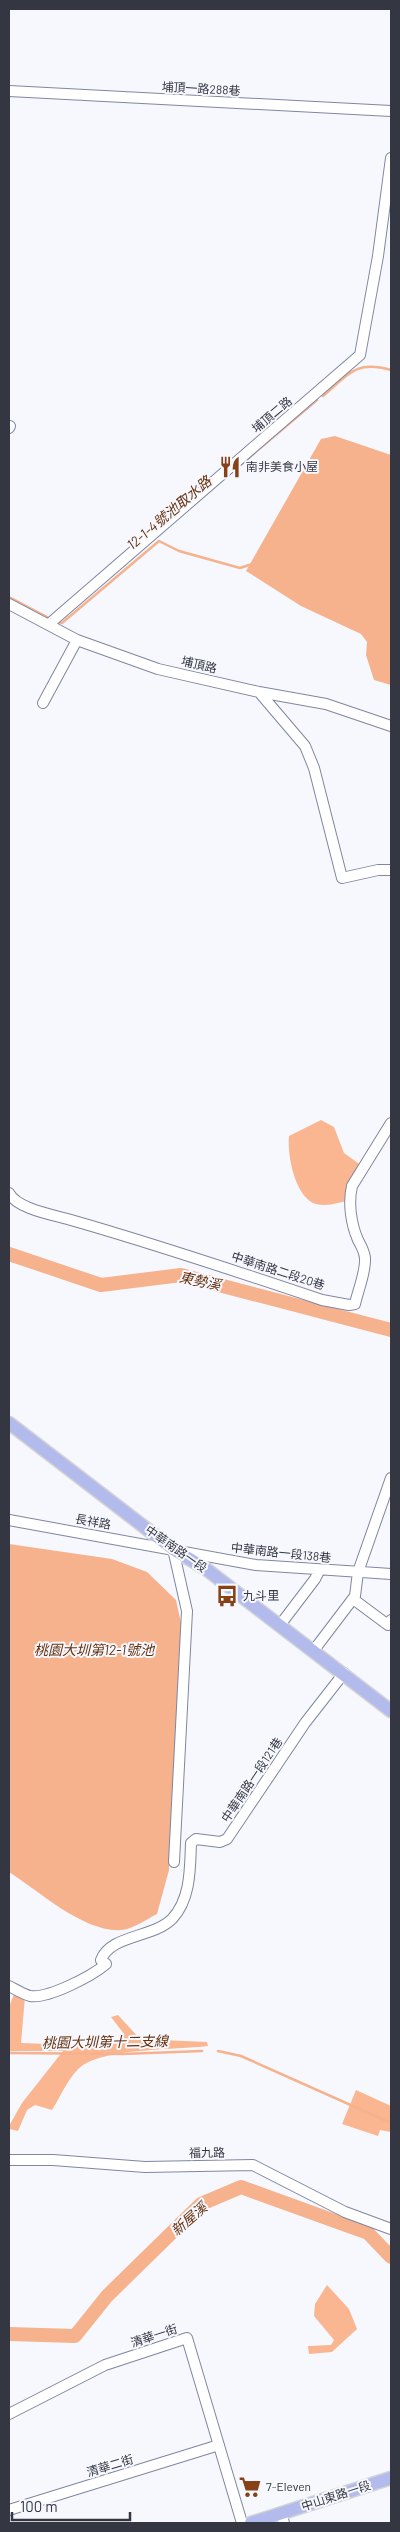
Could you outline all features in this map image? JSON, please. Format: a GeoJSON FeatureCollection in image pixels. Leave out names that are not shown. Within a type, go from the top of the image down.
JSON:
{"type":"FeatureCollection","features":[{"type":"Feature","properties":{"kind":"main road","name":"中華南路一段"},"geometry":{"type":"LineString","coordinates":[[9,1423],[173,1549],[206,1569],[391,1710]]}},
{"type":"Feature","properties":{"kind":"main road","name":"中山東路一段"},"geometry":{"type":"LineString","coordinates":[[251,2523],[283,2518],[391,2478]]}},
{"type":"Feature","properties":{"kind":"street","name":"埔頂一路288巷"},"geometry":{"type":"LineString","coordinates":[[9,91],[391,111]]}},
{"type":"Feature","properties":{"kind":"street","name":"埔頂二路"},"geometry":{"type":"LineString","coordinates":[[48,624],[360,355],[378,256],[391,158]]}},
{"type":"Feature","properties":{"kind":"street","name":"埔頂路"},"geometry":{"type":"LineString","coordinates":[[9,604],[77,640],[158,669],[259,692],[326,704],[391,726]]}},
{"type":"Feature","properties":{"kind":"street"},"geometry":{"type":"LineString","coordinates":[[43,702],[77,640]]}},
{"type":"Feature","properties":{"kind":"street"},"geometry":{"type":"LineString","coordinates":[[259,692],[306,746],[314,768],[342,878],[378,870],[391,870]]}},
{"type":"Feature","properties":{"kind":"street","name":"中華南路二段20巷"},"geometry":{"type":"LineString","coordinates":[[9,1193],[15,1201],[34,1209],[144,1240],[322,1300],[349,1305],[355,1304],[365,1264],[364,1250],[356,1235],[349,1197],[352,1186],[391,1123]]}},
{"type":"Feature","properties":{"kind":"street"},"geometry":{"type":"LineString","coordinates":[[314,1650],[353,1599],[358,1572],[391,1478]]}},
{"type":"Feature","properties":{"kind":"street","name":"長祥路"},"geometry":{"type":"LineString","coordinates":[[9,1520],[173,1549]]}},
{"type":"Feature","properties":{"kind":"street"},"geometry":{"type":"LineString","coordinates":[[173,1549],[187,1611],[174,1862]]}},
{"type":"Feature","properties":{"kind":"street","name":"中華南路一段138巷"},"geometry":{"type":"LineString","coordinates":[[173,1549],[256,1565],[319,1571],[391,1574]]}},
{"type":"Feature","properties":{"kind":"street"},"geometry":{"type":"LineString","coordinates":[[280,1625],[319,1571]]}},
{"type":"Feature","properties":{"kind":"street"},"geometry":{"type":"LineString","coordinates":[[353,1599],[388,1625],[391,1620]]}},
{"type":"Feature","properties":{"kind":"street","name":"中華南路一段121巷"},"geometry":{"type":"LineString","coordinates":[[9,1986],[29,1996],[37,1996],[81,1980],[106,1964],[101,1960],[108,1949],[171,1920],[178,1910],[188,1886],[191,1843],[196,1838],[220,1842],[227,1840],[305,1723],[344,1673]]}},
{"type":"Feature","properties":{"kind":"street","name":"福九路"},"geometry":{"type":"LineString","coordinates":[[9,2160],[54,2160],[145,2167],[253,2165],[336,2208],[391,2228]]}},
{"type":"Feature","properties":{"kind":"street","name":"清華一街"},"geometry":{"type":"LineString","coordinates":[[9,2414],[105,2365],[187,2338],[242,2523]]}},
{"type":"Feature","properties":{"kind":"street","name":"清華二街"},"geometry":{"type":"LineString","coordinates":[[9,2510],[219,2445]]}},
{"type":"Feature","properties":{"kind":"shaded area"},"geometry":{"type":"Polygon","coordinates":[[[321,1120],[334,1127],[344,1153],[362,1166],[351,1200],[329,1205],[316,1204],[303,1194],[294,1175],[289,1154],[289,1136],[321,1120]]]}},
{"type":"Feature","properties":{"kind":"shaded area"},"geometry":{"type":"Polygon","coordinates":[[[14,1994],[25,1997],[21,2043],[101,2046],[124,2042],[124,2034],[111,2017],[118,2015],[140,2039],[207,2042],[208,2046],[125,2053],[95,2059],[78,2069],[52,2110],[35,2105],[27,2110],[18,2131],[9,2129],[22,2103],[63,2051],[9,2051],[9,2007],[14,1994]]]}},
{"type":"Feature","properties":{"kind":"shaded area"},"geometry":{"type":"Polygon","coordinates":[[[356,2090],[391,2106],[391,2132],[380,2130],[378,2136],[342,2124],[356,2090]]]}},
{"type":"Feature","properties":{"kind":"shaded area"},"geometry":{"type":"Polygon","coordinates":[[[327,2285],[349,2309],[357,2329],[332,2352],[309,2354],[308,2346],[331,2345],[334,2340],[314,2316],[315,2304],[327,2285]]]}},
{"type":"Feature","properties":{"kind":"water"},"geometry":{"type":"Polygon","coordinates":[[[335,436],[391,455],[391,685],[374,680],[366,655],[367,642],[361,634],[301,606],[246,571],[321,439],[335,436]]]}},
{"type":"Feature","properties":{"kind":"water","name":"桃園大圳第12-1號池"},"geometry":{"type":"Polygon","coordinates":[[[9,1544],[112,1559],[147,1572],[176,1600],[181,1623],[169,1870],[157,1914],[126,1929],[107,1929],[77,1918],[9,1872],[9,1544]]]}},
{"type":"Feature","properties":{"kind":"waterway","name":"12-1-4號池取水路"},"geometry":{"type":"LineString","coordinates":[[323,396],[353,371],[369,367],[391,370]]}},
{"type":"Feature","properties":{"kind":"waterway","name":"12-1-4號池取水路"},"geometry":{"type":"LineString","coordinates":[[239,466],[317,400]]}},
{"type":"Feature","properties":{"kind":"waterway"},"geometry":{"type":"LineString","coordinates":[[57,622],[62,623],[159,541],[179,551],[240,568],[252,564]]}},
{"type":"Feature","properties":{"kind":"waterway"},"geometry":{"type":"LineString","coordinates":[[9,597],[47,617]]}},
{"type":"Feature","properties":{"kind":"waterway","name":"東勢溪"},"geometry":{"type":"LineString","coordinates":[[9,1254],[101,1285],[181,1275],[391,1330]]}},
{"type":"Feature","properties":{"kind":"waterway","name":"桃園大圳第十二支線"},"geometry":{"type":"LineString","coordinates":[[9,2053],[123,2054],[202,2051]]}},
{"type":"Feature","properties":{"kind":"waterway","name":"桃園大圳第十二支線"},"geometry":{"type":"LineString","coordinates":[[218,2051],[241,2056],[391,2123]]}},
{"type":"Feature","properties":{"kind":"waterway","name":"新屋溪"},"geometry":{"type":"LineString","coordinates":[[9,2334],[75,2336],[107,2296],[201,2204],[241,2187],[368,2233],[391,2257]]}},
{"type":"Feature","properties":{"kind":"place","name":"南非美食小屋"},"geometry":{"type":"Point","coordinates":[230,467]}},
{"type":"Feature","properties":{"kind":"place","name":"九斗里"},"geometry":{"type":"Point","coordinates":[227,1596]}},
{"type":"Feature","properties":{"kind":"place","name":"7-Eleven"},"geometry":{"type":"Point","coordinates":[250,2487]}}]}
